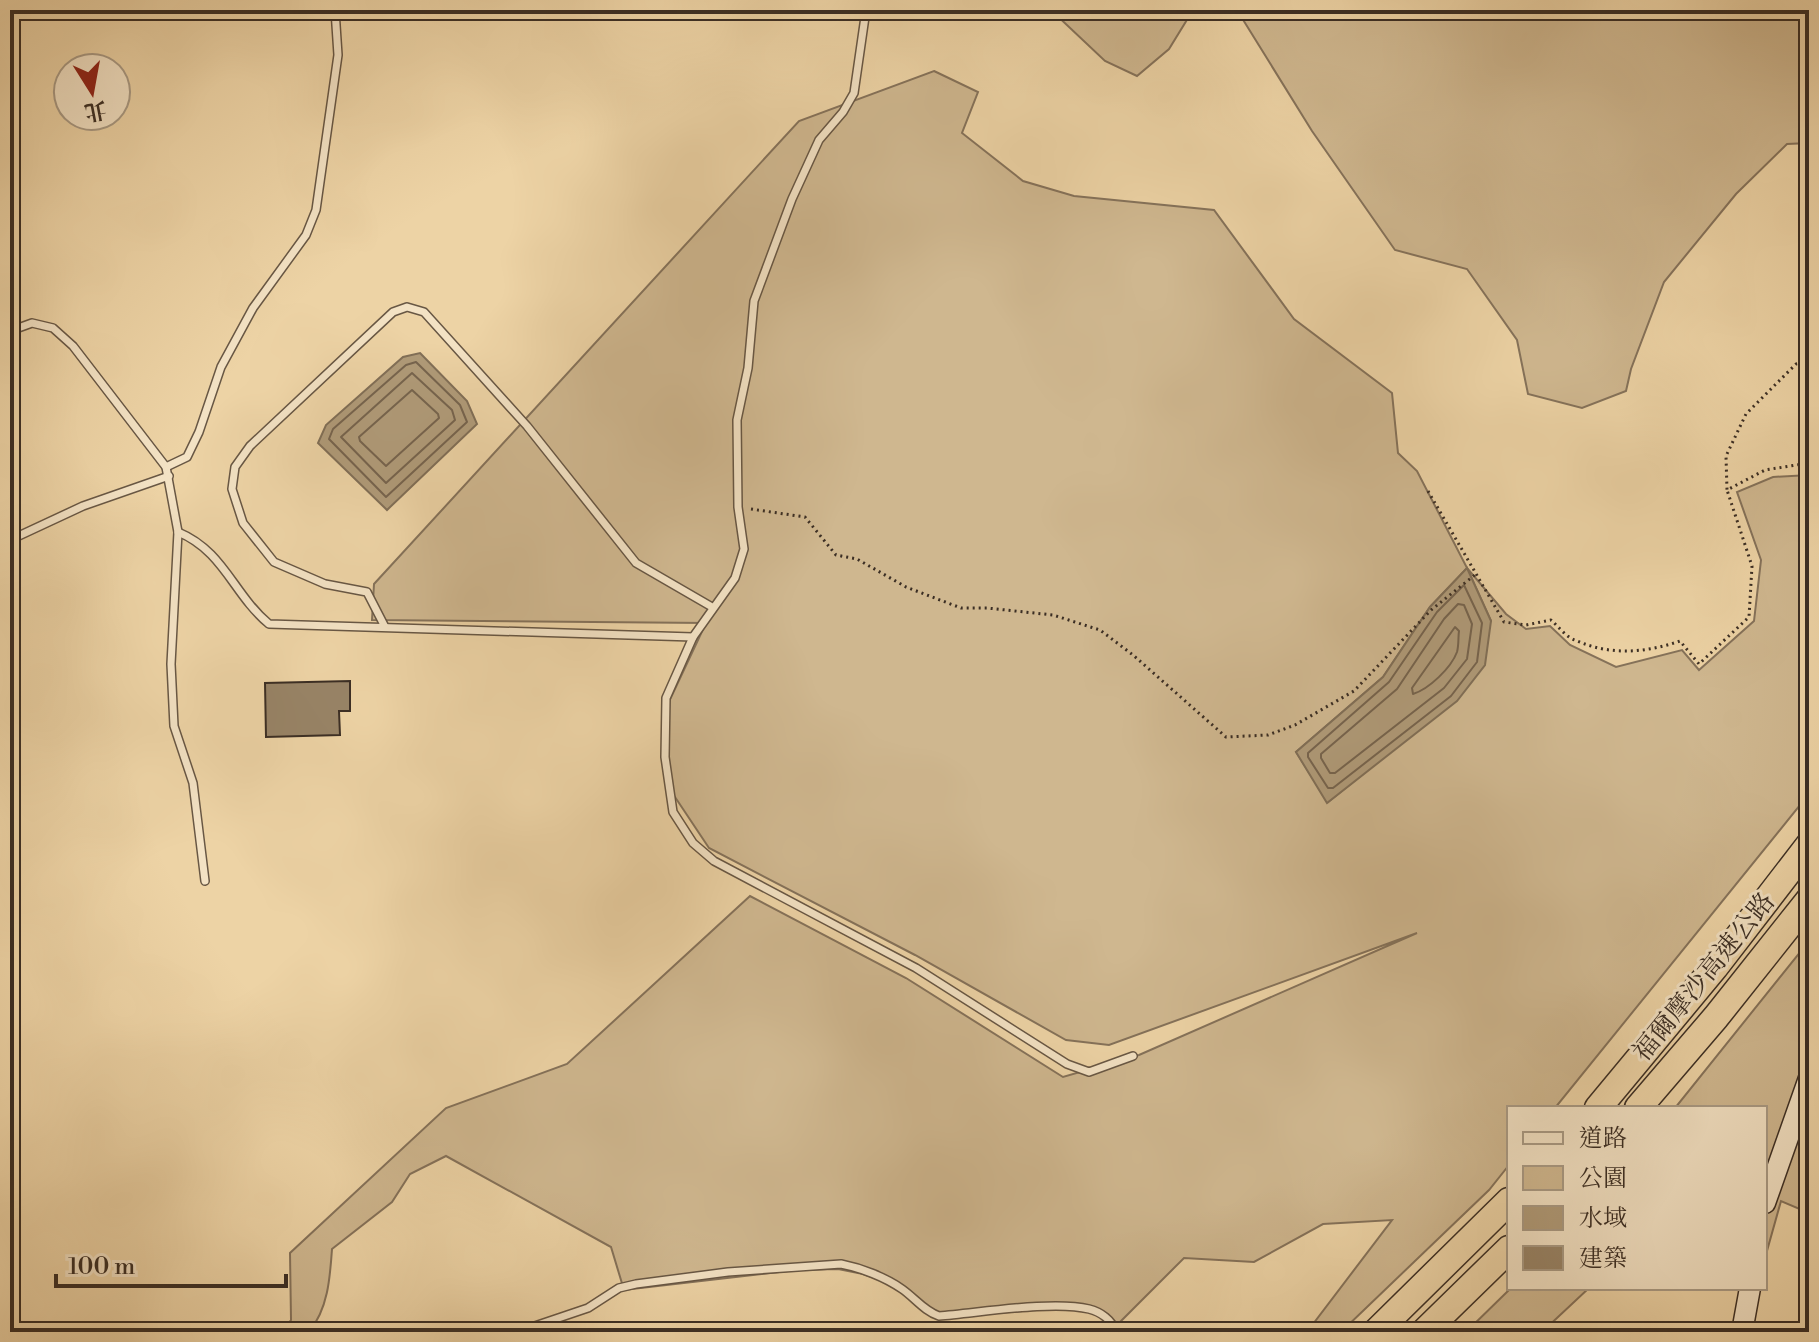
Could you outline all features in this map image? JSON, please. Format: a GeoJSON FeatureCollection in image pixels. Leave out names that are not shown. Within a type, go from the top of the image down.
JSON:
{"type":"FeatureCollection","features":[{"type":"Feature","properties":{"kind":"highway","name":"福爾摩沙高速公路"},"geometry":{"type":"LineString","coordinates":[[1600,1106],[1715,967],[1809,845]]}},
{"type":"Feature","properties":{"kind":"highway","name":"福爾摩沙高速公路"},"geometry":{"type":"LineString","coordinates":[[1640,1106],[1716,1017],[1809,900]]}},
{"type":"Feature","properties":{"kind":"highway"},"geometry":{"type":"LineString","coordinates":[[1376,1332],[1507,1203]]}},
{"type":"Feature","properties":{"kind":"highway"},"geometry":{"type":"LineString","coordinates":[[1424,1332],[1507,1251]]}},
{"type":"Feature","properties":{"kind":"main road"},"geometry":{"type":"LineString","coordinates":[[1767,1197],[1809,1078]]}},
{"type":"Feature","properties":{"kind":"main road"},"geometry":{"type":"LineString","coordinates":[[1742,1332],[1750,1290]]}},
{"type":"Feature","properties":{"kind":"lane"},"geometry":{"type":"LineString","coordinates":[[10,540],[168,472],[187,457],[221,367],[253,308],[306,235],[316,210],[338,55],[335,10]]}},
{"type":"Feature","properties":{"kind":"lane"},"geometry":{"type":"LineString","coordinates":[[866,10],[854,93],[843,112],[819,140],[792,199],[754,301],[748,368],[737,420],[738,507],[744,549],[735,578],[693,637],[666,698],[665,757],[673,812],[693,843],[714,861],[916,968],[1067,1064],[1089,1072],[1133,1056]]}},
{"type":"Feature","properties":{"kind":"lane"},"geometry":{"type":"LineString","coordinates":[[385,627],[367,592],[325,584],[274,562],[243,523],[232,489],[235,467],[250,446],[393,312],[407,307],[424,312],[527,426],[636,563],[712,607]]}},
{"type":"Feature","properties":{"kind":"lane"},"geometry":{"type":"LineString","coordinates":[[10,331],[32,323],[53,328],[73,346],[168,472],[178,532],[171,664],[174,726],[193,783],[205,881]]}},
{"type":"Feature","properties":{"kind":"lane"},"geometry":{"type":"LineString","coordinates":[[178,532],[204,546],[240,590],[251,609],[269,624],[693,637]]}},
{"type":"Feature","properties":{"kind":"lane"},"geometry":{"type":"LineString","coordinates":[[517,1332],[588,1308],[619,1288],[636,1284],[728,1272],[841,1264],[857,1267],[900,1287],[930,1313],[939,1316],[1068,1306],[1092,1310],[1105,1317],[1116,1332]]}},
{"type":"Feature","properties":{"kind":"path"},"geometry":{"type":"LineString","coordinates":[[1428,491],[1504,622],[1526,625],[1551,620],[1573,640],[1617,652],[1654,650],[1680,641],[1699,664],[1749,617],[1752,566],[1727,490],[1726,456],[1746,414],[1796,364],[1809,362]]}},
{"type":"Feature","properties":{"kind":"path"},"geometry":{"type":"LineString","coordinates":[[1727,490],[1765,470],[1809,463]]}},
{"type":"Feature","properties":{"kind":"path"},"geometry":{"type":"LineString","coordinates":[[738,507],[805,517],[836,555],[857,559],[906,587],[961,608],[1053,615],[1100,630],[1226,737],[1268,735],[1306,719],[1354,691],[1431,610],[1476,574]]}},
{"type":"Feature","properties":{"kind":"path"},"geometry":{"type":"LineString","coordinates":[[1801,772],[1809,776]]}},
{"type":"Feature","properties":{"kind":"green space"},"geometry":{"type":"Polygon","coordinates":[[[1051,10],[1193,10],[1169,49],[1137,76],[1105,61],[1051,10]]]}},
{"type":"Feature","properties":{"kind":"green space"},"geometry":{"type":"Polygon","coordinates":[[[1237,10],[1809,10],[1809,143],[1787,144],[1736,194],[1664,282],[1631,369],[1626,391],[1582,408],[1528,394],[1517,340],[1467,269],[1395,250],[1312,131],[1237,10]]]}},
{"type":"Feature","properties":{"kind":"green space"},"geometry":{"type":"Polygon","coordinates":[[[934,71],[978,92],[962,133],[1023,181],[1074,196],[1214,210],[1294,319],[1392,393],[1398,453],[1417,471],[1467,568],[1506,614],[1526,629],[1550,626],[1570,645],[1616,667],[1682,650],[1699,670],[1754,621],[1761,560],[1737,492],[1773,477],[1809,475],[1809,794],[1557,1106],[1507,1106],[1507,1168],[1489,1190],[1341,1332],[1307,1332],[1392,1220],[1323,1224],[1254,1262],[1184,1258],[1115,1327],[1101,1313],[1078,1307],[941,1317],[883,1281],[838,1269],[797,1270],[624,1290],[611,1247],[446,1156],[410,1174],[392,1202],[332,1249],[327,1293],[315,1323],[309,1332],[282,1332],[291,1320],[290,1253],[446,1108],[567,1064],[750,896],[906,978],[1063,1077],[1139,1055],[1417,933],[1109,1045],[1066,1040],[915,955],[709,848],[669,788],[666,708],[706,623],[372,620],[374,584],[799,121],[934,71]],[[1467,568],[1430,607],[1383,677],[1296,752],[1328,802],[1409,737],[1491,621],[1467,568]]]}},
{"type":"Feature","properties":{"kind":"green space"},"geometry":{"type":"Polygon","coordinates":[[[1809,941],[1809,1213],[1781,1201],[1767,1251],[1767,1106],[1677,1106],[1809,941]]]}},
{"type":"Feature","properties":{"kind":"green space"},"geometry":{"type":"Polygon","coordinates":[[[1509,1290],[1587,1290],[1542,1332],[1466,1332],[1509,1290]]]}},
{"type":"Feature","properties":{"kind":"water"},"geometry":{"type":"Polygon","coordinates":[[[420,353],[467,401],[477,424],[387,510],[318,443],[326,425],[403,357],[420,353]]]}},
{"type":"Feature","properties":{"kind":"water"},"geometry":{"type":"Polygon","coordinates":[[[1467,568],[1491,621],[1485,665],[1457,701],[1327,803],[1296,752],[1383,677],[1430,607],[1467,568]]]}},
{"type":"Feature","properties":{"kind":"building"},"geometry":{"type":"Polygon","coordinates":[[[350,681],[350,711],[339,711],[340,735],[266,737],[265,683],[350,681]]]}}]}
